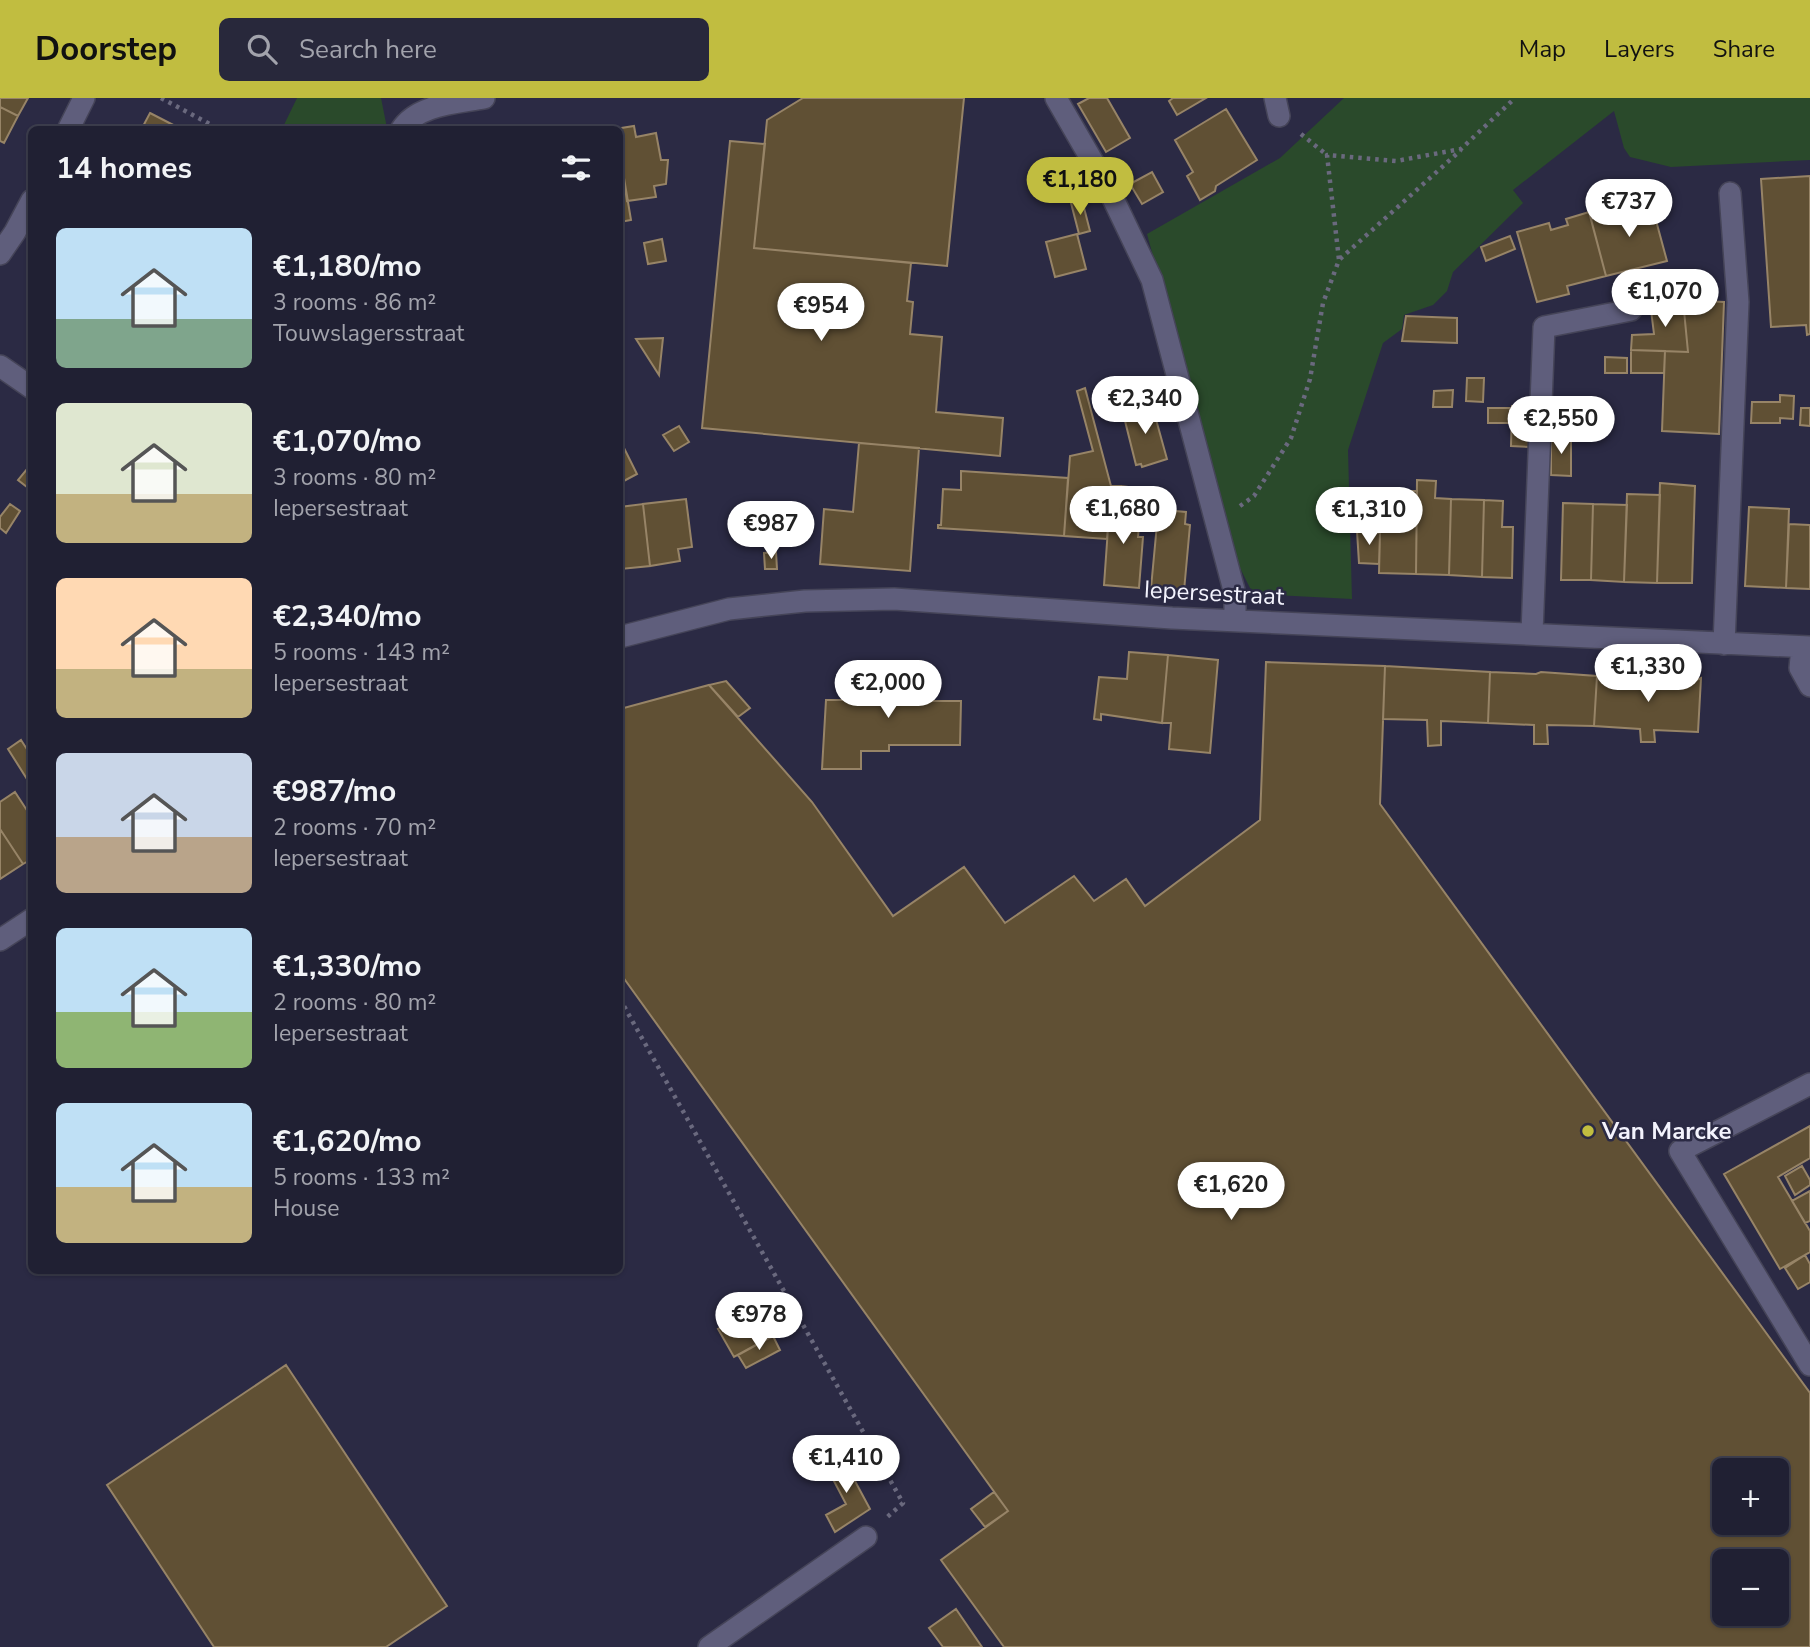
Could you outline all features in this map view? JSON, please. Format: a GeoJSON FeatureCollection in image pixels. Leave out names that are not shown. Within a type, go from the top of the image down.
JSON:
{"type":"FeatureCollection","features":[{"type":"Feature","properties":{"kind":"street"},"geometry":{"type":"LineString","coordinates":[[70,126],[84,98]]}},
{"type":"Feature","properties":{"kind":"street"},"geometry":{"type":"LineString","coordinates":[[403,126],[429,108],[484,98]]}},
{"type":"Feature","properties":{"kind":"street"},"geometry":{"type":"LineString","coordinates":[[1056,98],[1108,188],[1152,280],[1235,594],[1235,620]]}},
{"type":"Feature","properties":{"kind":"street"},"geometry":{"type":"LineString","coordinates":[[1724,644],[1738,302],[1730,194]]}},
{"type":"Feature","properties":{"kind":"street"},"geometry":{"type":"LineString","coordinates":[[0,254],[28,208]]}},
{"type":"Feature","properties":{"kind":"street"},"geometry":{"type":"LineString","coordinates":[[1532,634],[1544,327],[1631,310]]}},
{"type":"Feature","properties":{"kind":"street"},"geometry":{"type":"LineString","coordinates":[[0,366],[28,385]]}},
{"type":"Feature","properties":{"kind":"street","name":"Iepersestraat"},"geometry":{"type":"LineString","coordinates":[[623,636],[729,609],[805,601],[894,599],[1235,620],[1806,647]]}},
{"type":"Feature","properties":{"kind":"street"},"geometry":{"type":"LineString","coordinates":[[1806,647],[1800,668],[1810,686]]}},
{"type":"Feature","properties":{"kind":"street"},"geometry":{"type":"LineString","coordinates":[[0,940],[28,922]]}},
{"type":"Feature","properties":{"kind":"street"},"geometry":{"type":"LineString","coordinates":[[1810,1084],[1680,1151],[1810,1365]]}},
{"type":"Feature","properties":{"kind":"street"},"geometry":{"type":"LineString","coordinates":[[709,1647],[866,1537]]}},
{"type":"Feature","properties":{"kind":"path"},"geometry":{"type":"LineString","coordinates":[[161,98],[214,126]]}},
{"type":"Feature","properties":{"kind":"path"},"geometry":{"type":"LineString","coordinates":[[1339,260],[1516,98]]}},
{"type":"Feature","properties":{"kind":"path"},"geometry":{"type":"LineString","coordinates":[[1215,514],[1232,511],[1254,496],[1291,438],[1310,379],[1324,303],[1339,260],[1327,155],[1396,161],[1461,149]]}},
{"type":"Feature","properties":{"kind":"path"},"geometry":{"type":"LineString","coordinates":[[623,1004],[902,1503],[866,1537]]}},
{"type":"Feature","properties":{"kind":"green space"},"geometry":{"type":"Polygon","coordinates":[[[297,98],[381,98],[387,126],[283,126],[297,98]]]}},
{"type":"Feature","properties":{"kind":"green space"},"geometry":{"type":"Polygon","coordinates":[[[1344,98],[1810,98],[1810,160],[1671,167],[1630,157],[1624,148],[1614,111],[1513,190],[1523,203],[1453,272],[1447,291],[1433,305],[1404,315],[1402,329],[1383,343],[1348,450],[1352,599],[1253,594],[1236,560],[1147,234],[1280,158],[1344,98]]]}},
{"type":"Feature","properties":{"kind":"building"},"geometry":{"type":"Polygon","coordinates":[[[0,98],[28,98],[18,116],[0,107],[0,98]]]}},
{"type":"Feature","properties":{"kind":"building"},"geometry":{"type":"Polygon","coordinates":[[[803,98],[964,98],[947,266],[754,248],[767,120],[803,98]]]}},
{"type":"Feature","properties":{"kind":"building"},"geometry":{"type":"Polygon","coordinates":[[[1089,98],[1107,98],[1130,138],[1106,152],[1078,104],[1089,98]]]}},
{"type":"Feature","properties":{"kind":"building"},"geometry":{"type":"Polygon","coordinates":[[[1173,98],[1206,98],[1177,115],[1169,101],[1173,98]]]}},
{"type":"Feature","properties":{"kind":"building"},"geometry":{"type":"Polygon","coordinates":[[[0,107],[18,116],[4,143],[0,141],[0,107]]]}},
{"type":"Feature","properties":{"kind":"building"},"geometry":{"type":"Polygon","coordinates":[[[1226,109],[1257,160],[1216,186],[1215,191],[1200,200],[1187,176],[1193,172],[1175,140],[1226,109]]]}},
{"type":"Feature","properties":{"kind":"building"},"geometry":{"type":"Polygon","coordinates":[[[150,113],[175,126],[143,126],[150,113]]]}},
{"type":"Feature","properties":{"kind":"building"},"geometry":{"type":"Polygon","coordinates":[[[634,126],[636,137],[656,133],[661,160],[668,160],[666,184],[654,186],[656,197],[627,201],[623,174],[623,128],[634,126]]]}},
{"type":"Feature","properties":{"kind":"building"},"geometry":{"type":"Polygon","coordinates":[[[730,141],[765,144],[754,248],[911,263],[907,301],[913,302],[910,334],[942,337],[936,412],[1003,418],[1000,456],[702,428],[730,141]]]}},
{"type":"Feature","properties":{"kind":"building"},"geometry":{"type":"Polygon","coordinates":[[[623,172],[631,220],[623,221],[623,172]]]}},
{"type":"Feature","properties":{"kind":"building"},"geometry":{"type":"Polygon","coordinates":[[[1152,172],[1163,192],[1142,204],[1130,184],[1152,172]]]}},
{"type":"Feature","properties":{"kind":"building"},"geometry":{"type":"Polygon","coordinates":[[[1810,176],[1810,334],[1807,335],[1806,325],[1771,327],[1761,179],[1810,176]]]}},
{"type":"Feature","properties":{"kind":"building"},"geometry":{"type":"Polygon","coordinates":[[[1082,200],[1090,231],[1079,234],[1071,203],[1082,200]]]}},
{"type":"Feature","properties":{"kind":"building"},"geometry":{"type":"Polygon","coordinates":[[[1651,202],[1667,261],[1606,276],[1591,219],[1651,202]]]}},
{"type":"Feature","properties":{"kind":"building"},"geometry":{"type":"Polygon","coordinates":[[[1589,212],[1606,276],[1567,286],[1569,294],[1537,302],[1517,232],[1549,223],[1551,230],[1568,225],[1566,219],[1589,212]]]}},
{"type":"Feature","properties":{"kind":"building"},"geometry":{"type":"Polygon","coordinates":[[[1077,234],[1086,269],[1055,277],[1046,242],[1077,234]]]}},
{"type":"Feature","properties":{"kind":"building"},"geometry":{"type":"Polygon","coordinates":[[[1510,236],[1515,249],[1486,261],[1481,247],[1510,236]]]}},
{"type":"Feature","properties":{"kind":"building"},"geometry":{"type":"Polygon","coordinates":[[[662,239],[666,261],[648,264],[644,243],[662,239]]]}},
{"type":"Feature","properties":{"kind":"building"},"geometry":{"type":"Polygon","coordinates":[[[1683,300],[1688,352],[1631,350],[1632,335],[1654,334],[1650,302],[1683,300]]]}},
{"type":"Feature","properties":{"kind":"building"},"geometry":{"type":"Polygon","coordinates":[[[1683,300],[1724,302],[1719,434],[1662,431],[1665,351],[1688,352],[1683,300]]]}},
{"type":"Feature","properties":{"kind":"building"},"geometry":{"type":"Polygon","coordinates":[[[1406,316],[1457,318],[1457,343],[1402,341],[1406,316]]]}},
{"type":"Feature","properties":{"kind":"building"},"geometry":{"type":"Polygon","coordinates":[[[663,338],[659,375],[636,339],[663,338]]]}},
{"type":"Feature","properties":{"kind":"building"},"geometry":{"type":"Polygon","coordinates":[[[1631,350],[1665,351],[1664,373],[1631,373],[1631,350]]]}},
{"type":"Feature","properties":{"kind":"building"},"geometry":{"type":"Polygon","coordinates":[[[1605,357],[1627,358],[1627,373],[1605,373],[1605,357]]]}},
{"type":"Feature","properties":{"kind":"building"},"geometry":{"type":"Polygon","coordinates":[[[1467,378],[1484,378],[1483,402],[1466,401],[1467,378]]]}},
{"type":"Feature","properties":{"kind":"building"},"geometry":{"type":"Polygon","coordinates":[[[1085,388],[1111,486],[1107,539],[1064,536],[1070,456],[1093,451],[1077,391],[1085,388]]]}},
{"type":"Feature","properties":{"kind":"building"},"geometry":{"type":"Polygon","coordinates":[[[1453,390],[1452,407],[1433,407],[1434,391],[1453,390]]]}},
{"type":"Feature","properties":{"kind":"building"},"geometry":{"type":"Polygon","coordinates":[[[1780,395],[1794,396],[1793,419],[1780,418],[1780,423],[1751,423],[1752,402],[1780,402],[1780,395]]]}},
{"type":"Feature","properties":{"kind":"building"},"geometry":{"type":"Polygon","coordinates":[[[1152,405],[1167,459],[1142,467],[1141,464],[1136,465],[1123,413],[1152,405]]]}},
{"type":"Feature","properties":{"kind":"building"},"geometry":{"type":"Polygon","coordinates":[[[1512,406],[1530,407],[1529,447],[1511,446],[1512,406]]]}},
{"type":"Feature","properties":{"kind":"building"},"geometry":{"type":"Polygon","coordinates":[[[1488,408],[1510,408],[1510,423],[1488,423],[1488,408]]]}},
{"type":"Feature","properties":{"kind":"building"},"geometry":{"type":"Polygon","coordinates":[[[1801,408],[1810,408],[1810,426],[1800,425],[1801,408]]]}},
{"type":"Feature","properties":{"kind":"building"},"geometry":{"type":"Polygon","coordinates":[[[679,426],[689,442],[674,451],[663,435],[679,426]]]}},
{"type":"Feature","properties":{"kind":"building"},"geometry":{"type":"Polygon","coordinates":[[[1551,435],[1571,437],[1571,476],[1551,475],[1551,435]]]}},
{"type":"Feature","properties":{"kind":"building"},"geometry":{"type":"Polygon","coordinates":[[[859,443],[919,448],[910,571],[820,564],[824,509],[853,512],[859,443]]]}},
{"type":"Feature","properties":{"kind":"building"},"geometry":{"type":"Polygon","coordinates":[[[623,446],[637,474],[623,481],[623,446]]]}},
{"type":"Feature","properties":{"kind":"building"},"geometry":{"type":"Polygon","coordinates":[[[28,468],[28,488],[18,480],[28,468]]]}},
{"type":"Feature","properties":{"kind":"building"},"geometry":{"type":"Polygon","coordinates":[[[961,471],[1068,478],[1064,536],[938,528],[938,525],[941,525],[943,489],[961,490],[961,471]]]}},
{"type":"Feature","properties":{"kind":"building"},"geometry":{"type":"Polygon","coordinates":[[[1417,480],[1436,481],[1435,498],[1451,499],[1449,575],[1416,574],[1417,480]]]}},
{"type":"Feature","properties":{"kind":"building"},"geometry":{"type":"Polygon","coordinates":[[[1660,483],[1695,486],[1692,583],[1657,583],[1660,483]]]}},
{"type":"Feature","properties":{"kind":"building"},"geometry":{"type":"Polygon","coordinates":[[[1111,486],[1121,486],[1118,512],[1140,514],[1138,537],[1143,537],[1139,588],[1104,585],[1111,486]]]}},
{"type":"Feature","properties":{"kind":"building"},"geometry":{"type":"Polygon","coordinates":[[[1121,486],[1144,489],[1140,514],[1118,512],[1121,486]]]}},
{"type":"Feature","properties":{"kind":"building"},"geometry":{"type":"Polygon","coordinates":[[[1406,491],[1417,491],[1416,574],[1379,573],[1380,533],[1372,533],[1373,495],[1406,495],[1406,491]]]}},
{"type":"Feature","properties":{"kind":"building"},"geometry":{"type":"Polygon","coordinates":[[[1627,494],[1660,495],[1657,583],[1624,582],[1627,494]]]}},
{"type":"Feature","properties":{"kind":"building"},"geometry":{"type":"Polygon","coordinates":[[[686,499],[692,547],[678,549],[680,561],[650,566],[643,504],[686,499]]]}},
{"type":"Feature","properties":{"kind":"building"},"geometry":{"type":"Polygon","coordinates":[[[1451,499],[1484,500],[1482,577],[1449,575],[1451,499]]]}},
{"type":"Feature","properties":{"kind":"building"},"geometry":{"type":"Polygon","coordinates":[[[1484,500],[1503,501],[1502,527],[1513,527],[1512,578],[1482,577],[1484,500]]]}},
{"type":"Feature","properties":{"kind":"building"},"geometry":{"type":"Polygon","coordinates":[[[1563,503],[1593,504],[1591,580],[1561,580],[1563,503]]]}},
{"type":"Feature","properties":{"kind":"building"},"geometry":{"type":"Polygon","coordinates":[[[10,504],[20,511],[6,533],[0,528],[0,517],[10,504]]]}},
{"type":"Feature","properties":{"kind":"building"},"geometry":{"type":"Polygon","coordinates":[[[643,504],[650,566],[623,569],[623,507],[643,504]]]}},
{"type":"Feature","properties":{"kind":"building"},"geometry":{"type":"Polygon","coordinates":[[[1593,504],[1627,505],[1624,582],[1591,580],[1593,504]]]}},
{"type":"Feature","properties":{"kind":"building"},"geometry":{"type":"Polygon","coordinates":[[[1749,507],[1789,509],[1786,588],[1745,586],[1749,507]]]}},
{"type":"Feature","properties":{"kind":"building"},"geometry":{"type":"Polygon","coordinates":[[[1141,508],[1186,512],[1185,524],[1190,525],[1184,591],[1151,588],[1157,524],[1140,523],[1141,508]]]}},
{"type":"Feature","properties":{"kind":"building"},"geometry":{"type":"Polygon","coordinates":[[[1789,524],[1810,525],[1810,589],[1786,588],[1789,524]]]}},
{"type":"Feature","properties":{"kind":"building"},"geometry":{"type":"Polygon","coordinates":[[[1357,531],[1380,533],[1379,564],[1359,563],[1357,531]]]}},
{"type":"Feature","properties":{"kind":"building"},"geometry":{"type":"Polygon","coordinates":[[[776,552],[777,569],[765,569],[764,553],[776,552]]]}},
{"type":"Feature","properties":{"kind":"building"},"geometry":{"type":"Polygon","coordinates":[[[1129,652],[1168,655],[1162,723],[1101,714],[1101,720],[1094,719],[1099,677],[1127,679],[1129,652]]]}},
{"type":"Feature","properties":{"kind":"building"},"geometry":{"type":"Polygon","coordinates":[[[1168,655],[1218,660],[1210,753],[1169,749],[1171,723],[1162,723],[1168,655]]]}},
{"type":"Feature","properties":{"kind":"building"},"geometry":{"type":"Polygon","coordinates":[[[884,661],[921,661],[921,701],[961,701],[960,745],[889,745],[889,751],[861,751],[861,769],[822,769],[826,700],[883,700],[884,661]]]}},
{"type":"Feature","properties":{"kind":"building"},"geometry":{"type":"Polygon","coordinates":[[[1266,662],[1385,666],[1380,804],[1810,1393],[1810,1647],[1004,1647],[941,1560],[1008,1511],[623,977],[623,708],[709,685],[812,802],[893,916],[964,867],[1005,923],[1074,876],[1094,901],[1126,879],[1145,906],[1260,820],[1266,662]]]}},
{"type":"Feature","properties":{"kind":"building"},"geometry":{"type":"Polygon","coordinates":[[[1385,666],[1490,672],[1488,723],[1441,721],[1441,745],[1428,746],[1427,720],[1383,719],[1385,666]]]}},
{"type":"Feature","properties":{"kind":"building"},"geometry":{"type":"Polygon","coordinates":[[[1490,672],[1597,676],[1594,726],[1547,725],[1548,744],[1534,744],[1534,725],[1488,723],[1490,672]]]}},
{"type":"Feature","properties":{"kind":"building"},"geometry":{"type":"Polygon","coordinates":[[[1597,676],[1701,678],[1698,732],[1654,730],[1655,742],[1641,742],[1640,729],[1594,726],[1597,676]]]}},
{"type":"Feature","properties":{"kind":"building"},"geometry":{"type":"Polygon","coordinates":[[[726,681],[750,708],[738,717],[709,685],[726,681]]]}},
{"type":"Feature","properties":{"kind":"building"},"geometry":{"type":"Polygon","coordinates":[[[21,740],[28,751],[28,781],[8,749],[21,740]]]}},
{"type":"Feature","properties":{"kind":"building"},"geometry":{"type":"Polygon","coordinates":[[[15,792],[28,812],[28,861],[23,864],[0,829],[0,802],[15,792]]]}},
{"type":"Feature","properties":{"kind":"building"},"geometry":{"type":"Polygon","coordinates":[[[0,829],[23,864],[0,879],[0,829]]]}},
{"type":"Feature","properties":{"kind":"building"},"geometry":{"type":"Polygon","coordinates":[[[1810,1126],[1810,1158],[1778,1177],[1810,1231],[1810,1252],[1780,1269],[1724,1174],[1810,1126]]]}},
{"type":"Feature","properties":{"kind":"building"},"geometry":{"type":"Polygon","coordinates":[[[1802,1166],[1810,1185],[1795,1195],[1785,1176],[1802,1166]]]}},
{"type":"Feature","properties":{"kind":"building"},"geometry":{"type":"Polygon","coordinates":[[[1810,1191],[1810,1221],[1805,1223],[1792,1201],[1810,1191]]]}},
{"type":"Feature","properties":{"kind":"building"},"geometry":{"type":"Polygon","coordinates":[[[1805,1255],[1810,1264],[1810,1282],[1798,1289],[1785,1268],[1805,1255]]]}},
{"type":"Feature","properties":{"kind":"building"},"geometry":{"type":"Polygon","coordinates":[[[759,1307],[774,1335],[734,1357],[718,1329],[759,1307]]]}},
{"type":"Feature","properties":{"kind":"building"},"geometry":{"type":"Polygon","coordinates":[[[773,1336],[780,1350],[746,1368],[738,1355],[773,1336]]]}},
{"type":"Feature","properties":{"kind":"building"},"geometry":{"type":"Polygon","coordinates":[[[286,1365],[447,1606],[386,1647],[214,1647],[107,1485],[286,1365]]]}},
{"type":"Feature","properties":{"kind":"building"},"geometry":{"type":"Polygon","coordinates":[[[841,1455],[870,1509],[835,1532],[826,1515],[846,1504],[825,1464],[841,1455]]]}},
{"type":"Feature","properties":{"kind":"building"},"geometry":{"type":"Polygon","coordinates":[[[994,1492],[1008,1511],[985,1527],[971,1509],[994,1492]]]}},
{"type":"Feature","properties":{"kind":"building"},"geometry":{"type":"Polygon","coordinates":[[[956,1609],[982,1647],[943,1647],[929,1628],[956,1609]]]}},
{"type":"Feature","properties":{"kind":"place","name":"Van Marcke"},"geometry":{"type":"Point","coordinates":[1588,1131]}}]}
